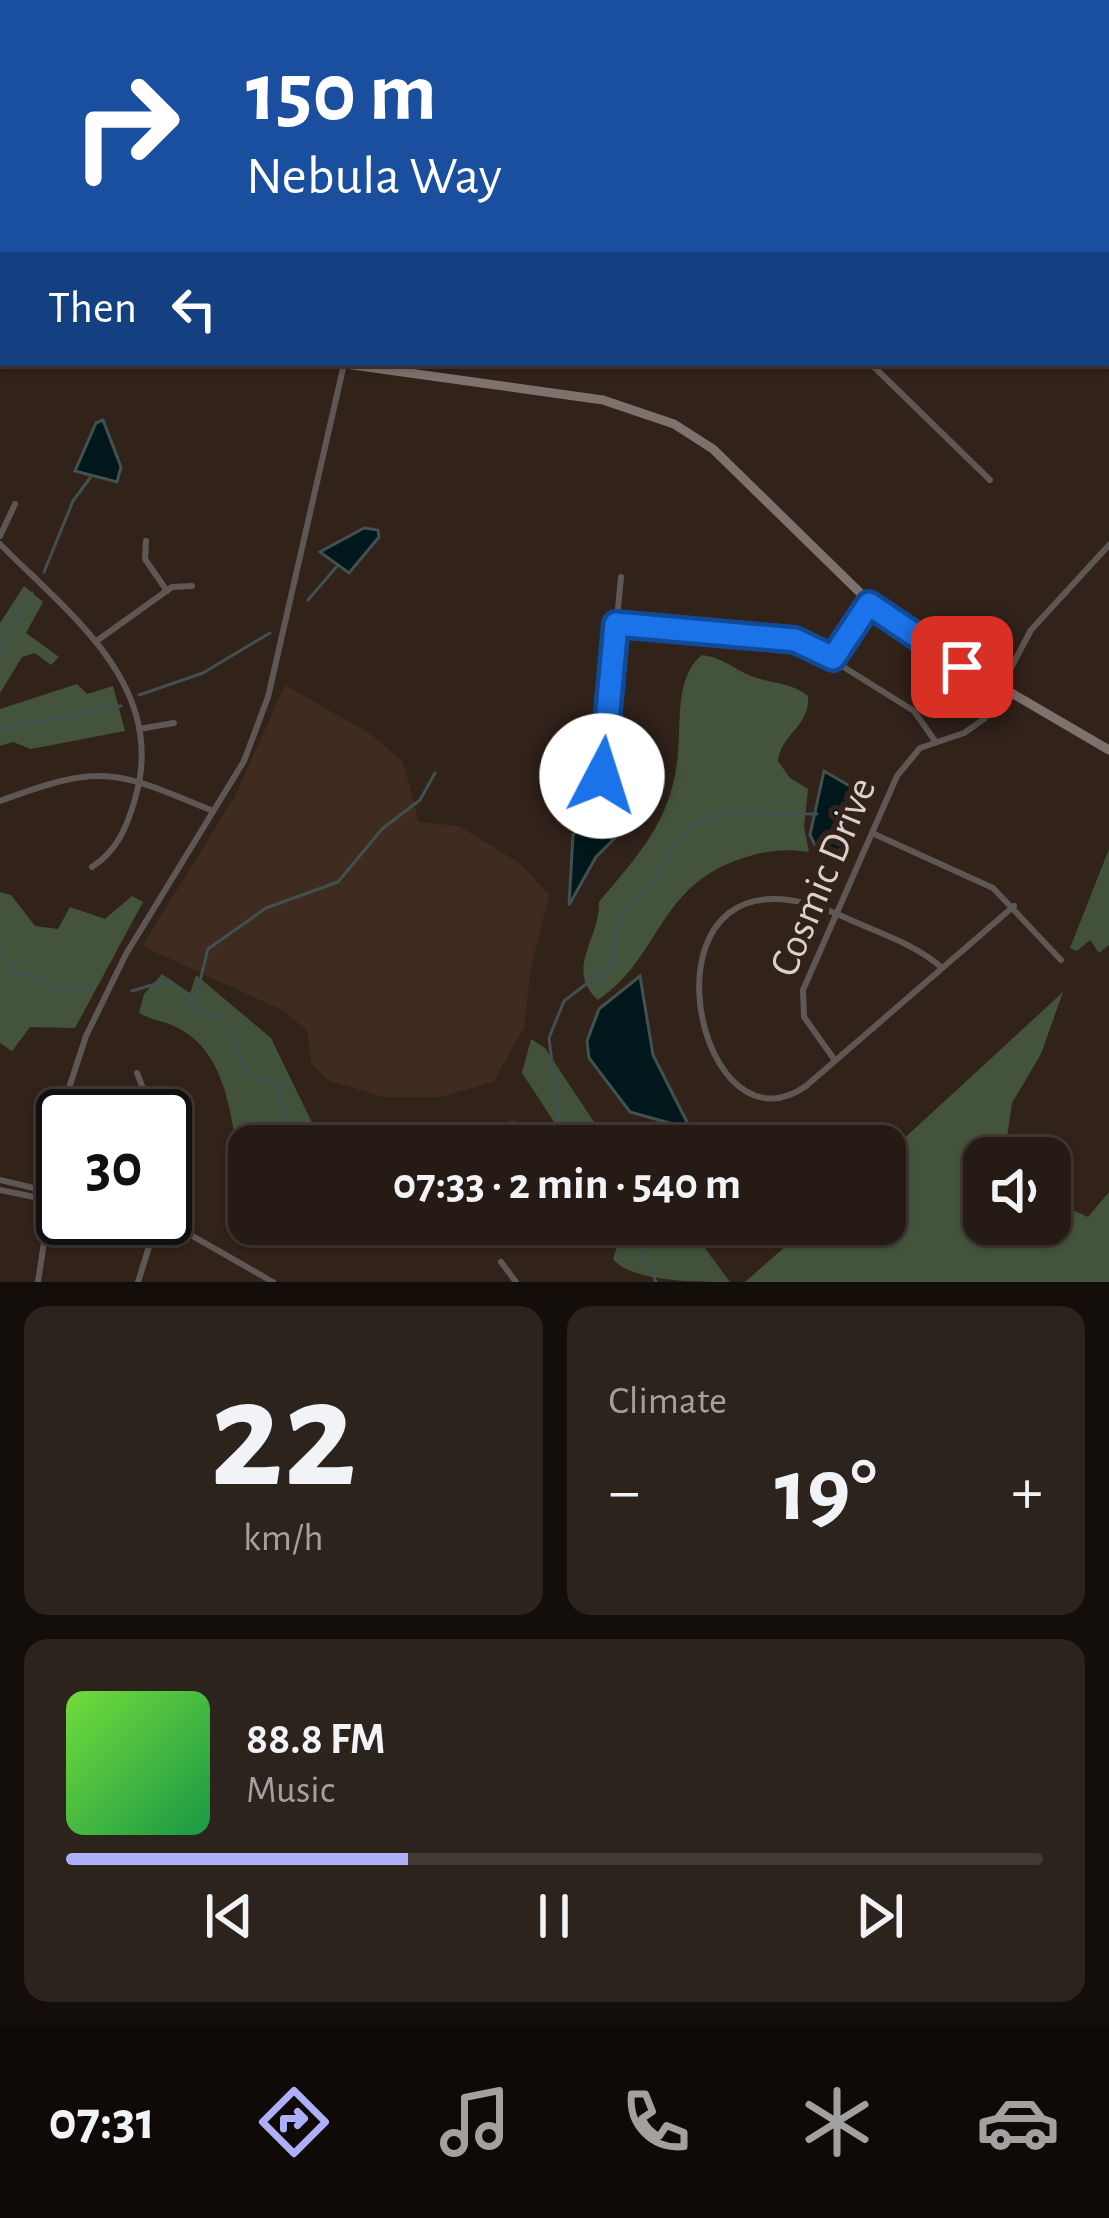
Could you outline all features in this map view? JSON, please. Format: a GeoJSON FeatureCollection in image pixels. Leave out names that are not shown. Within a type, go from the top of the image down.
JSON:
{"type":"FeatureCollection","features":[{"type":"Feature","properties":{"kind":"main road"},"geometry":{"type":"LineString","coordinates":[[362,366],[603,400],[674,424],[724,459],[869,604],[923,644],[1109,750]]}},
{"type":"Feature","properties":{"kind":"street"},"geometry":{"type":"LineString","coordinates":[[69,1089],[94,1015],[244,761],[268,698],[340,366]]}},
{"type":"Feature","properties":{"kind":"street"},"geometry":{"type":"LineString","coordinates":[[873,366],[990,480]]}},
{"type":"Feature","properties":{"kind":"street"},"geometry":{"type":"LineString","coordinates":[[15,504],[0,540],[98,640],[127,686],[140,729],[140,779],[115,847],[92,867]]}},
{"type":"Feature","properties":{"kind":"street"},"geometry":{"type":"LineString","coordinates":[[146,541],[145,559],[167,591]]}},
{"type":"Feature","properties":{"kind":"street","name":"Cosmic Drive"},"geometry":{"type":"LineString","coordinates":[[835,1060],[811,1032],[802,1005],[806,977],[903,766],[935,741],[979,724],[1031,630],[1109,545]]}},
{"type":"Feature","properties":{"kind":"street"},"geometry":{"type":"LineString","coordinates":[[608,793],[602,776],[621,577]]}},
{"type":"Feature","properties":{"kind":"street"},"geometry":{"type":"LineString","coordinates":[[98,640],[167,591],[192,586]]}},
{"type":"Feature","properties":{"kind":"street"},"geometry":{"type":"LineString","coordinates":[[833,658],[869,604]]}},
{"type":"Feature","properties":{"kind":"street"},"geometry":{"type":"LineString","coordinates":[[616,624],[795,640],[833,658],[914,710],[935,741]]}},
{"type":"Feature","properties":{"kind":"street"},"geometry":{"type":"LineString","coordinates":[[140,729],[174,723]]}},
{"type":"Feature","properties":{"kind":"street"},"geometry":{"type":"LineString","coordinates":[[0,801],[77,775],[140,779],[214,812]]}},
{"type":"Feature","properties":{"kind":"street"},"geometry":{"type":"LineString","coordinates":[[872,833],[993,888],[1060,960]]}},
{"type":"Feature","properties":{"kind":"street"},"geometry":{"type":"LineString","coordinates":[[942,968],[925,954],[790,897],[728,916],[707,938],[698,983],[717,1061],[730,1083],[766,1098],[796,1094],[1014,906]]}},
{"type":"Feature","properties":{"kind":"street"},"geometry":{"type":"LineString","coordinates":[[137,1073],[143,1089]]}},
{"type":"Feature","properties":{"kind":"street"},"geometry":{"type":"LineString","coordinates":[[0,1180],[36,1192]]}},
{"type":"Feature","properties":{"kind":"street"},"geometry":{"type":"LineString","coordinates":[[0,1190],[36,1194]]}},
{"type":"Feature","properties":{"kind":"street"},"geometry":{"type":"LineString","coordinates":[[192,1238],[273,1282]]}},
{"type":"Feature","properties":{"kind":"street"},"geometry":{"type":"LineString","coordinates":[[38,1282],[42,1245]]}},
{"type":"Feature","properties":{"kind":"street"},"geometry":{"type":"LineString","coordinates":[[138,1282],[147,1245]]}},
{"type":"Feature","properties":{"kind":"street"},"geometry":{"type":"LineString","coordinates":[[501,1262],[516,1282]]}},
{"type":"Feature","properties":{"kind":"shaded area"},"geometry":{"type":"Polygon","coordinates":[[[285,685],[372,735],[403,762],[419,822],[459,826],[521,864],[549,895],[531,967],[524,1028],[493,1082],[440,1097],[383,1097],[327,1080],[311,1063],[307,1031],[284,1011],[142,946],[234,798],[285,685]]]}},
{"type":"Feature","properties":{"kind":"green space"},"geometry":{"type":"Polygon","coordinates":[[[24,586],[43,602],[26,633],[59,657],[51,665],[35,653],[22,657],[0,693],[0,623],[24,586]]]}},
{"type":"Feature","properties":{"kind":"green space"},"geometry":{"type":"Polygon","coordinates":[[[702,655],[808,696],[805,715],[778,761],[790,778],[808,789],[804,827],[809,852],[763,853],[710,873],[674,906],[634,965],[598,1000],[588,988],[584,965],[599,902],[652,834],[669,798],[683,687],[702,655]]]}},
{"type":"Feature","properties":{"kind":"green space"},"geometry":{"type":"Polygon","coordinates":[[[77,684],[87,694],[113,686],[125,731],[31,749],[13,742],[0,746],[0,709],[77,684]]]}},
{"type":"Feature","properties":{"kind":"green space"},"geometry":{"type":"Polygon","coordinates":[[[1109,849],[1109,945],[1099,953],[1090,940],[1077,951],[1070,948],[1109,849]]]}},
{"type":"Feature","properties":{"kind":"green space"},"geometry":{"type":"Polygon","coordinates":[[[0,892],[11,895],[35,926],[58,929],[70,907],[105,919],[132,896],[143,902],[75,1028],[30,1027],[12,1051],[0,1043],[0,892]]]}},
{"type":"Feature","properties":{"kind":"green space"},"geometry":{"type":"Polygon","coordinates":[[[162,974],[190,993],[196,975],[271,1038],[313,1125],[233,1125],[222,1082],[205,1050],[176,1027],[139,1013],[144,994],[162,974]]]}},
{"type":"Feature","properties":{"kind":"green space"},"geometry":{"type":"Polygon","coordinates":[[[1063,992],[1041,1054],[1012,1103],[1007,1137],[963,1137],[963,1245],[1071,1245],[1071,1209],[1088,1217],[1109,1192],[1109,1282],[745,1282],[787,1245],[906,1245],[906,1137],[1063,992]]]}},
{"type":"Feature","properties":{"kind":"green space"},"geometry":{"type":"Polygon","coordinates":[[[531,1039],[545,1048],[596,1125],[556,1125],[522,1073],[531,1039]]]}},
{"type":"Feature","properties":{"kind":"green space"},"geometry":{"type":"Polygon","coordinates":[[[617,1245],[703,1245],[730,1282],[666,1279],[634,1272],[613,1259],[617,1245]]]}},
{"type":"Feature","properties":{"kind":"water"},"geometry":{"type":"Polygon","coordinates":[[[103,420],[121,467],[117,482],[75,471],[96,423],[103,420]]]}},
{"type":"Feature","properties":{"kind":"water"},"geometry":{"type":"Polygon","coordinates":[[[364,528],[378,530],[379,537],[349,573],[320,552],[364,528]]]}},
{"type":"Feature","properties":{"kind":"water"},"geometry":{"type":"Polygon","coordinates":[[[824,771],[853,788],[865,813],[851,846],[821,857],[810,835],[824,771]]]}},
{"type":"Feature","properties":{"kind":"water"},"geometry":{"type":"Polygon","coordinates":[[[579,829],[614,839],[596,857],[569,905],[573,835],[579,829]]]}},
{"type":"Feature","properties":{"kind":"water"},"geometry":{"type":"Polygon","coordinates":[[[640,976],[653,1055],[685,1125],[630,1112],[589,1058],[587,1041],[599,1009],[640,976]]]}},
{"type":"Feature","properties":{"kind":"waterway"},"geometry":{"type":"LineString","coordinates":[[44,572],[73,501],[90,478]]}},
{"type":"Feature","properties":{"kind":"waterway"},"geometry":{"type":"LineString","coordinates":[[308,600],[338,565]]}},
{"type":"Feature","properties":{"kind":"waterway"},"geometry":{"type":"LineString","coordinates":[[0,657],[15,618],[32,593]]}},
{"type":"Feature","properties":{"kind":"waterway"},"geometry":{"type":"LineString","coordinates":[[139,695],[203,673],[270,633]]}},
{"type":"Feature","properties":{"kind":"waterway"},"geometry":{"type":"LineString","coordinates":[[0,730],[121,706]]}},
{"type":"Feature","properties":{"kind":"waterway"},"geometry":{"type":"LineString","coordinates":[[193,1009],[208,949],[266,908],[338,882],[382,829],[420,800],[435,773]]}},
{"type":"Feature","properties":{"kind":"waterway"},"geometry":{"type":"LineString","coordinates":[[563,1125],[549,1038],[564,1001],[611,965],[621,913],[652,882],[690,826],[721,813],[817,814]]}},
{"type":"Feature","properties":{"kind":"waterway"},"geometry":{"type":"LineString","coordinates":[[0,954],[15,975],[29,974],[57,989],[88,987]]}},
{"type":"Feature","properties":{"kind":"waterway"},"geometry":{"type":"LineString","coordinates":[[132,991],[168,980],[189,997],[193,1009],[225,1021],[248,1072],[276,1085],[289,1125]]}},
{"type":"Feature","properties":{"kind":"waterway"},"geometry":{"type":"LineString","coordinates":[[641,1245],[656,1282]]}},
{"type":"Feature","properties":{"kind":"route"},"geometry":{"type":"LineString","coordinates":[[602,776],[616,624],[795,640],[833,658],[869,604],[962,667]]}}]}
